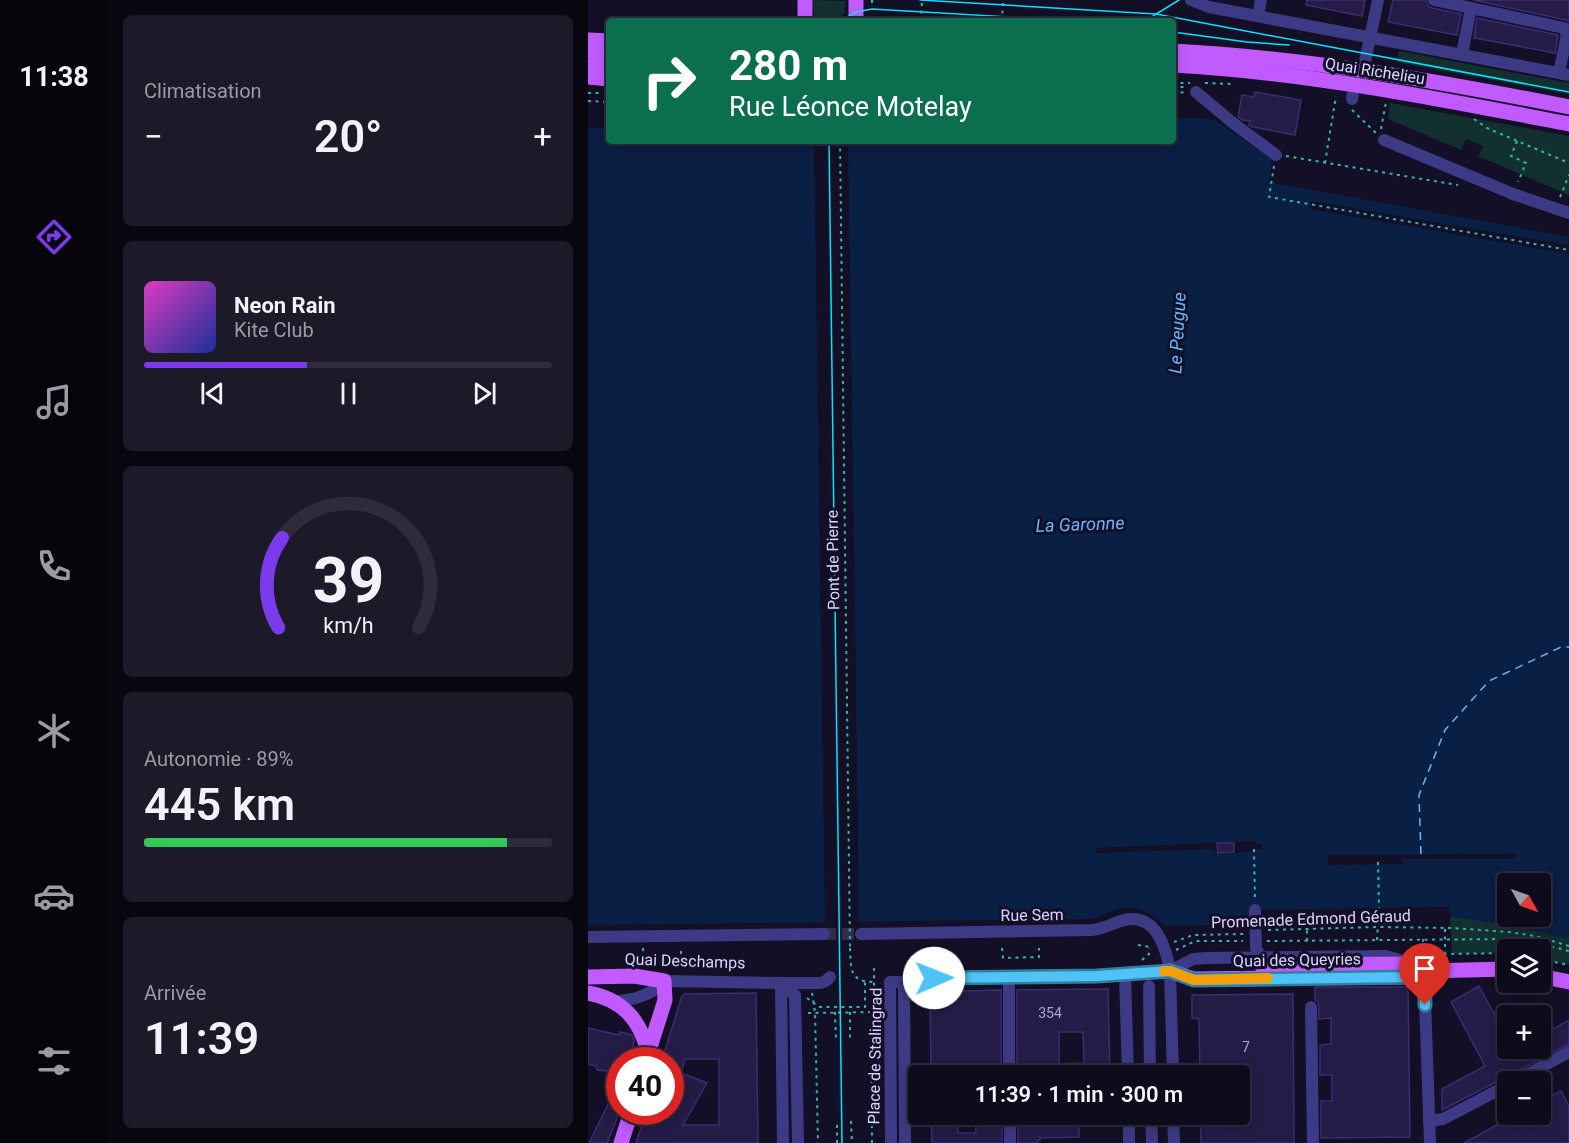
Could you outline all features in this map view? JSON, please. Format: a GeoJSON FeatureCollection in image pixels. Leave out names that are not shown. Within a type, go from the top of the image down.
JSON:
{"type":"FeatureCollection","features":[{"type":"Feature","properties":{"kind":"main road"},"geometry":{"type":"LineString","coordinates":[[805,0],[805,18]]}},
{"type":"Feature","properties":{"kind":"main road"},"geometry":{"type":"LineString","coordinates":[[856,0],[856,18]]}},
{"type":"Feature","properties":{"kind":"main road"},"geometry":{"type":"LineString","coordinates":[[588,40],[606,41]]}},
{"type":"Feature","properties":{"kind":"main road"},"geometry":{"type":"LineString","coordinates":[[1176,47],[1222,61]]}},
{"type":"Feature","properties":{"kind":"main road"},"geometry":{"type":"LineString","coordinates":[[588,51],[606,53]]}},
{"type":"Feature","properties":{"kind":"main road","name":"Quai Richelieu"},"geometry":{"type":"LineString","coordinates":[[1176,52],[1222,61],[1351,96],[1569,124]]}},
{"type":"Feature","properties":{"kind":"main road"},"geometry":{"type":"LineString","coordinates":[[1176,70],[1222,61]]}},
{"type":"Feature","properties":{"kind":"main road","name":"Quai Richelieu"},"geometry":{"type":"LineString","coordinates":[[1176,65],[1222,61],[1296,61],[1363,70],[1569,107]]}},
{"type":"Feature","properties":{"kind":"main road"},"geometry":{"type":"LineString","coordinates":[[588,66],[606,66]]}},
{"type":"Feature","properties":{"kind":"main road"},"geometry":{"type":"LineString","coordinates":[[588,77],[606,79]]}},
{"type":"Feature","properties":{"kind":"main road","name":"Quai des Queyries"},"geometry":{"type":"LineString","coordinates":[[1170,971],[1277,968],[1289,965],[1418,965],[1497,969]]}},
{"type":"Feature","properties":{"kind":"main road","name":"Quai des Queyries"},"geometry":{"type":"LineString","coordinates":[[1170,971],[1194,980],[1410,977],[1418,965]]}},
{"type":"Feature","properties":{"kind":"main road","name":"Quai Deschamps"},"geometry":{"type":"LineString","coordinates":[[588,977],[634,976],[664,981]]}},
{"type":"Feature","properties":{"kind":"main road"},"geometry":{"type":"LineString","coordinates":[[1551,978],[1569,982]]}},
{"type":"Feature","properties":{"kind":"main road"},"geometry":{"type":"LineString","coordinates":[[650,1047],[665,1000],[664,981]]}},
{"type":"Feature","properties":{"kind":"main road"},"geometry":{"type":"LineString","coordinates":[[588,993],[614,1001],[633,1016],[645,1036],[646,1047]]}},
{"type":"Feature","properties":{"kind":"main road"},"geometry":{"type":"LineString","coordinates":[[621,1143],[627,1125]]}},
{"type":"Feature","properties":{"kind":"street","name":"Quai Richelieu"},"geometry":{"type":"LineString","coordinates":[[1191,0],[1258,16],[1564,74]]}},
{"type":"Feature","properties":{"kind":"street"},"geometry":{"type":"LineString","coordinates":[[1258,16],[1261,0]]}},
{"type":"Feature","properties":{"kind":"street"},"geometry":{"type":"LineString","coordinates":[[1370,36],[1378,0]]}},
{"type":"Feature","properties":{"kind":"street"},"geometry":{"type":"LineString","coordinates":[[1434,0],[1563,28],[1568,34],[1564,74]]}},
{"type":"Feature","properties":{"kind":"street"},"geometry":{"type":"LineString","coordinates":[[1462,54],[1471,8]]}},
{"type":"Feature","properties":{"kind":"street","name":"Quai Richelieu"},"geometry":{"type":"LineString","coordinates":[[1363,70],[1370,36]]}},
{"type":"Feature","properties":{"kind":"street"},"geometry":{"type":"LineString","coordinates":[[1196,92],[1276,155]]}},
{"type":"Feature","properties":{"kind":"street"},"geometry":{"type":"LineString","coordinates":[[1384,140],[1513,194],[1569,213]]}},
{"type":"Feature","properties":{"kind":"street"},"geometry":{"type":"LineString","coordinates":[[1256,910],[1259,958]]}},
{"type":"Feature","properties":{"kind":"street","name":"Rue Sem"},"geometry":{"type":"LineString","coordinates":[[861,934],[1101,930],[1125,920],[1131,920],[1143,922],[1150,927],[1164,944]]}},
{"type":"Feature","properties":{"kind":"street"},"geometry":{"type":"LineString","coordinates":[[588,937],[824,934]]}},
{"type":"Feature","properties":{"kind":"street"},"geometry":{"type":"LineString","coordinates":[[1164,944],[1170,971],[1173,1065]]}},
{"type":"Feature","properties":{"kind":"street"},"geometry":{"type":"LineString","coordinates":[[1170,971],[1193,959],[1386,956],[1418,965],[1430,1143]]}},
{"type":"Feature","properties":{"kind":"street","name":"Quai des Queyries"},"geometry":{"type":"LineString","coordinates":[[931,978],[1097,976],[1170,971]]}},
{"type":"Feature","properties":{"kind":"street"},"geometry":{"type":"LineString","coordinates":[[1125,974],[1128,1065]]}},
{"type":"Feature","properties":{"kind":"street"},"geometry":{"type":"LineString","coordinates":[[781,983],[820,983],[830,977]]}},
{"type":"Feature","properties":{"kind":"street"},"geometry":{"type":"LineString","coordinates":[[1009,977],[1009,1065]]}},
{"type":"Feature","properties":{"kind":"street","name":"Place de Stalingrad"},"geometry":{"type":"LineString","coordinates":[[891,1143],[890,982],[904,982],[908,978],[931,978]]}},
{"type":"Feature","properties":{"kind":"street"},"geometry":{"type":"LineString","coordinates":[[614,1001],[634,999],[658,988],[664,981]]}},
{"type":"Feature","properties":{"kind":"street","name":"Quai Deschamps"},"geometry":{"type":"LineString","coordinates":[[664,981],[781,983]]}},
{"type":"Feature","properties":{"kind":"street","name":"Place de Stalingrad"},"geometry":{"type":"LineString","coordinates":[[904,982],[905,1143]]}},
{"type":"Feature","properties":{"kind":"street"},"geometry":{"type":"LineString","coordinates":[[781,983],[783,1143]]}},
{"type":"Feature","properties":{"kind":"street"},"geometry":{"type":"LineString","coordinates":[[781,983],[795,995],[798,1143]]}},
{"type":"Feature","properties":{"kind":"street"},"geometry":{"type":"LineString","coordinates":[[1149,986],[1150,1065]]}},
{"type":"Feature","properties":{"kind":"street"},"geometry":{"type":"LineString","coordinates":[[1311,1007],[1313,1143]]}},
{"type":"Feature","properties":{"kind":"street"},"geometry":{"type":"LineString","coordinates":[[1534,1071],[1569,1052]]}},
{"type":"Feature","properties":{"kind":"street"},"geometry":{"type":"LineString","coordinates":[[1429,1121],[1443,1119],[1497,1091]]}},
{"type":"Feature","properties":{"kind":"street"},"geometry":{"type":"LineString","coordinates":[[1010,1125],[1010,1143]]}},
{"type":"Feature","properties":{"kind":"street"},"geometry":{"type":"LineString","coordinates":[[1129,1125],[1129,1143]]}},
{"type":"Feature","properties":{"kind":"street"},"geometry":{"type":"LineString","coordinates":[[1151,1125],[1152,1143]]}},
{"type":"Feature","properties":{"kind":"street"},"geometry":{"type":"LineString","coordinates":[[1173,1125],[1174,1143]]}},
{"type":"Feature","properties":{"kind":"path"},"geometry":{"type":"LineString","coordinates":[[872,0],[872,6]]}},
{"type":"Feature","properties":{"kind":"path"},"geometry":{"type":"LineString","coordinates":[[921,18],[922,0]]}},
{"type":"Feature","properties":{"kind":"path"},"geometry":{"type":"LineString","coordinates":[[1002,18],[1003,0]]}},
{"type":"Feature","properties":{"kind":"path"},"geometry":{"type":"LineString","coordinates":[[588,93],[606,93]]}},
{"type":"Feature","properties":{"kind":"path"},"geometry":{"type":"LineString","coordinates":[[1325,163],[1336,96]]}},
{"type":"Feature","properties":{"kind":"path"},"geometry":{"type":"LineString","coordinates":[[1351,96],[1380,137],[1386,100]]}},
{"type":"Feature","properties":{"kind":"path"},"geometry":{"type":"LineString","coordinates":[[588,101],[606,102]]}},
{"type":"Feature","properties":{"kind":"path"},"geometry":{"type":"LineString","coordinates":[[1472,115],[1471,118],[1487,128],[1569,163]]}},
{"type":"Feature","properties":{"kind":"path"},"geometry":{"type":"LineString","coordinates":[[1513,194],[1526,163],[1511,156],[1517,141]]}},
{"type":"Feature","properties":{"kind":"path","name":"Pont de Pierre"},"geometry":{"type":"LineString","coordinates":[[840,144],[850,948],[851,969],[856,978]]}},
{"type":"Feature","properties":{"kind":"path"},"geometry":{"type":"LineString","coordinates":[[1466,186],[1276,155],[1269,197],[1569,250]]}},
{"type":"Feature","properties":{"kind":"path"},"geometry":{"type":"LineString","coordinates":[[1555,208],[1569,175]]}},
{"type":"Feature","properties":{"kind":"path"},"geometry":{"type":"LineString","coordinates":[[1254,849],[1256,910]]}},
{"type":"Feature","properties":{"kind":"path"},"geometry":{"type":"LineString","coordinates":[[1377,940],[1378,861]]}},
{"type":"Feature","properties":{"kind":"path","name":"Promenade Edmond Géraud"},"geometry":{"type":"LineString","coordinates":[[1138,945],[1164,944],[1193,935],[1256,937],[1272,929],[1378,927],[1509,932],[1535,936],[1569,946]]}},
{"type":"Feature","properties":{"kind":"path"},"geometry":{"type":"LineString","coordinates":[[1307,929],[1307,936]]}},
{"type":"Feature","properties":{"kind":"path"},"geometry":{"type":"LineString","coordinates":[[1176,950],[1195,941],[1256,937],[1377,940],[1508,939],[1534,942],[1569,951]]}},
{"type":"Feature","properties":{"kind":"path"},"geometry":{"type":"LineString","coordinates":[[1418,965],[1423,939]]}},
{"type":"Feature","properties":{"kind":"path"},"geometry":{"type":"LineString","coordinates":[[1149,954],[1150,945]]}},
{"type":"Feature","properties":{"kind":"path"},"geometry":{"type":"LineString","coordinates":[[1002,948],[1003,958],[1039,957],[1039,948]]}},
{"type":"Feature","properties":{"kind":"path"},"geometry":{"type":"LineString","coordinates":[[643,952],[643,962],[681,962],[681,951]]}},
{"type":"Feature","properties":{"kind":"path"},"geometry":{"type":"LineString","coordinates":[[1418,965],[1445,954],[1497,953]]}},
{"type":"Feature","properties":{"kind":"path"},"geometry":{"type":"LineString","coordinates":[[1021,957],[1021,962]]}},
{"type":"Feature","properties":{"kind":"path"},"geometry":{"type":"LineString","coordinates":[[1551,961],[1569,965]]}},
{"type":"Feature","properties":{"kind":"path"},"geometry":{"type":"LineString","coordinates":[[872,1143],[871,1012],[874,968]]}},
{"type":"Feature","properties":{"kind":"path","name":"Place de Stalingrad"},"geometry":{"type":"LineString","coordinates":[[856,978],[865,982],[874,982]]}},
{"type":"Feature","properties":{"kind":"path"},"geometry":{"type":"LineString","coordinates":[[806,997],[819,1006],[865,1007],[865,982]]}},
{"type":"Feature","properties":{"kind":"path"},"geometry":{"type":"LineString","coordinates":[[812,983],[815,1012],[818,1143]]}},
{"type":"Feature","properties":{"kind":"path"},"geometry":{"type":"LineString","coordinates":[[835,1012],[836,1041]]}},
{"type":"Feature","properties":{"kind":"path"},"geometry":{"type":"LineString","coordinates":[[850,1012],[850,1041]]}},
{"type":"Feature","properties":{"kind":"path"},"geometry":{"type":"LineString","coordinates":[[802,1013],[871,1012]]}},
{"type":"Feature","properties":{"kind":"path"},"geometry":{"type":"LineString","coordinates":[[837,1121],[837,1143]]}},
{"type":"Feature","properties":{"kind":"path"},"geometry":{"type":"LineString","coordinates":[[851,1121],[852,1143]]}},
{"type":"Feature","properties":{"kind":"green space"},"geometry":{"type":"Polygon","coordinates":[[[813,0],[845,1],[845,13],[839,18],[814,18],[813,0]]]}},
{"type":"Feature","properties":{"kind":"green space"},"geometry":{"type":"Polygon","coordinates":[[[1399,51],[1569,83],[1569,94],[1397,62],[1399,51]]]}},
{"type":"Feature","properties":{"kind":"green space"},"geometry":{"type":"Polygon","coordinates":[[[1390,103],[1569,136],[1569,195],[1478,156],[1483,146],[1466,139],[1461,150],[1388,119],[1390,103]]]}},
{"type":"Feature","properties":{"kind":"green space"},"geometry":{"type":"Polygon","coordinates":[[[1450,916],[1497,923],[1497,927],[1518,927],[1569,938],[1569,965],[1551,961],[1551,939],[1497,939],[1497,953],[1452,954],[1450,916]]]}},
{"type":"Feature","properties":{"kind":"water"},"geometry":{"type":"Polygon","coordinates":[[[1176,118],[1215,120],[1272,159],[1269,182],[1569,237],[1569,938],[1518,927],[1551,927],[1551,873],[1497,873],[1497,923],[1450,916],[1449,907],[1252,910],[1251,924],[1165,926],[1153,916],[1135,908],[1121,909],[1091,919],[588,925],[588,128],[606,128],[606,144],[1176,144],[1176,118]]]}},
{"type":"Feature","properties":{"kind":"pier"},"geometry":{"type":"Polygon","coordinates":[[[814,144],[848,144],[859,925],[825,926],[814,144]]]}},
{"type":"Feature","properties":{"kind":"pier"},"geometry":{"type":"Polygon","coordinates":[[[1311,201],[1569,245],[1569,254],[1309,209],[1311,201]]]}},
{"type":"Feature","properties":{"kind":"pier"},"geometry":{"type":"Polygon","coordinates":[[[1256,841],[1256,844],[1262,844],[1262,849],[1253,849],[1252,852],[1217,854],[1213,849],[1096,853],[1096,848],[1256,841]]]}},
{"type":"Feature","properties":{"kind":"pier"},"geometry":{"type":"Polygon","coordinates":[[[1516,854],[1513,859],[1403,859],[1403,864],[1328,865],[1328,855],[1516,854]]]}},
{"type":"Feature","properties":{"kind":"building"},"geometry":{"type":"Polygon","coordinates":[[[1307,0],[1365,0],[1362,16],[1306,5],[1307,0]]]}},
{"type":"Feature","properties":{"kind":"building"},"geometry":{"type":"Polygon","coordinates":[[[1393,0],[1426,0],[1428,6],[1432,8],[1461,14],[1457,35],[1388,22],[1393,0]]]}},
{"type":"Feature","properties":{"kind":"building"},"geometry":{"type":"Polygon","coordinates":[[[1473,0],[1569,0],[1569,22],[1566,20],[1473,0]]]}},
{"type":"Feature","properties":{"kind":"building"},"geometry":{"type":"Polygon","coordinates":[[[1477,18],[1558,35],[1555,53],[1474,38],[1477,18]]]}},
{"type":"Feature","properties":{"kind":"building"},"geometry":{"type":"Polygon","coordinates":[[[1255,92],[1301,100],[1295,135],[1253,127],[1249,125],[1250,121],[1238,117],[1242,95],[1254,97],[1255,92]]]}},
{"type":"Feature","properties":{"kind":"building"},"geometry":{"type":"Polygon","coordinates":[[[1217,843],[1234,843],[1234,852],[1218,853],[1217,843]]]}},
{"type":"Feature","properties":{"kind":"building"},"geometry":{"type":"Polygon","coordinates":[[[1479,986],[1497,1019],[1497,1059],[1540,1059],[1517,1071],[1497,1071],[1497,1081],[1442,1110],[1442,1089],[1485,1066],[1451,1002],[1479,986]]]}},
{"type":"Feature","properties":{"kind":"building"},"geometry":{"type":"Polygon","coordinates":[[[1315,987],[1408,987],[1410,1137],[1321,1138],[1321,1101],[1332,1101],[1332,1075],[1320,1075],[1320,1045],[1331,1044],[1331,1018],[1319,1019],[1315,987]]]}},
{"type":"Feature","properties":{"kind":"building"},"geometry":{"type":"Polygon","coordinates":[[[1108,989],[1110,1065],[1017,1065],[1017,990],[1108,989]],[[1059,1032],[1059,1064],[1084,1063],[1083,1032],[1059,1032]]]}},
{"type":"Feature","properties":{"kind":"building"},"geometry":{"type":"Polygon","coordinates":[[[1001,990],[1001,1065],[931,1065],[930,992],[1001,990]]]}},
{"type":"Feature","properties":{"kind":"building"},"geometry":{"type":"Polygon","coordinates":[[[756,993],[758,1143],[636,1143],[642,1125],[719,1125],[719,1059],[685,1059],[684,1062],[684,1047],[666,1047],[682,996],[685,994],[756,993]]]}},
{"type":"Feature","properties":{"kind":"building"},"geometry":{"type":"Polygon","coordinates":[[[1293,994],[1294,1143],[1201,1143],[1200,1125],[1250,1125],[1250,1065],[1200,1065],[1199,1019],[1192,1018],[1192,995],[1293,994]]]}},
{"type":"Feature","properties":{"kind":"building"},"geometry":{"type":"Polygon","coordinates":[[[1569,1020],[1569,1044],[1551,1053],[1551,1030],[1569,1020]]]}},
{"type":"Feature","properties":{"kind":"building"},"geometry":{"type":"Polygon","coordinates":[[[588,1028],[619,1035],[620,1032],[632,1035],[633,1047],[606,1047],[606,1071],[597,1070],[596,1066],[588,1064],[588,1028]]]}},
{"type":"Feature","properties":{"kind":"building"},"geometry":{"type":"Polygon","coordinates":[[[684,1074],[707,1083],[684,1123],[684,1074]]]}},
{"type":"Feature","properties":{"kind":"building"},"geometry":{"type":"Polygon","coordinates":[[[1561,1091],[1569,1106],[1569,1143],[1464,1143],[1497,1125],[1551,1125],[1551,1096],[1561,1091]]]}},
{"type":"Feature","properties":{"kind":"building"},"geometry":{"type":"Polygon","coordinates":[[[606,1108],[606,1125],[614,1125],[607,1143],[589,1143],[606,1108]]]}},
{"type":"Feature","properties":{"kind":"building"},"geometry":{"type":"Polygon","coordinates":[[[931,1125],[958,1125],[958,1133],[976,1133],[976,1125],[1002,1125],[1002,1143],[932,1143],[931,1125]]]}},
{"type":"Feature","properties":{"kind":"building"},"geometry":{"type":"Polygon","coordinates":[[[1018,1125],[1079,1125],[1079,1137],[1040,1138],[1038,1143],[1018,1143],[1018,1125]]]}},
{"type":"Feature","properties":{"kind":"ferry route"},"geometry":{"type":"LineString","coordinates":[[1421,854],[1419,795],[1445,730],[1489,681],[1561,647],[1569,647]]}},
{"type":"Feature","properties":{"kind":"tunnel"},"geometry":{"type":"LineString","coordinates":[[824,934],[861,934]]}},
{"type":"Feature","properties":{"kind":"tram line"},"geometry":{"type":"LineString","coordinates":[[920,0],[1156,14],[1569,92]]}},
{"type":"Feature","properties":{"kind":"tram line"},"geometry":{"type":"LineString","coordinates":[[1153,16],[1179,0]]}},
{"type":"Feature","properties":{"kind":"tram line"},"geometry":{"type":"LineString","coordinates":[[845,18],[856,12],[872,9],[1029,18]]}},
{"type":"Feature","properties":{"kind":"tram line"},"geometry":{"type":"LineString","coordinates":[[1176,32],[1289,45]]}},
{"type":"Feature","properties":{"kind":"tram line"},"geometry":{"type":"LineString","coordinates":[[829,144],[842,1143]]}},
{"type":"Feature","properties":{"kind":"slow traffic"},"geometry":{"type":"LineString","coordinates":[[1164,971],[1194,980],[1268,978]]}},
{"type":"Feature","properties":{"kind":"route"},"geometry":{"type":"LineString","coordinates":[[934,978],[1097,976],[1170,971],[1194,980],[1410,977],[1424,971],[1425,1005]]}},
{"type":"Feature","properties":{"kind":"water label","name":"Le Peugue"},"geometry":{"type":"Point","coordinates":[1177,333]}},
{"type":"Feature","properties":{"kind":"water label","name":"La Garonne"},"geometry":{"type":"Point","coordinates":[1080,524]}}]}
